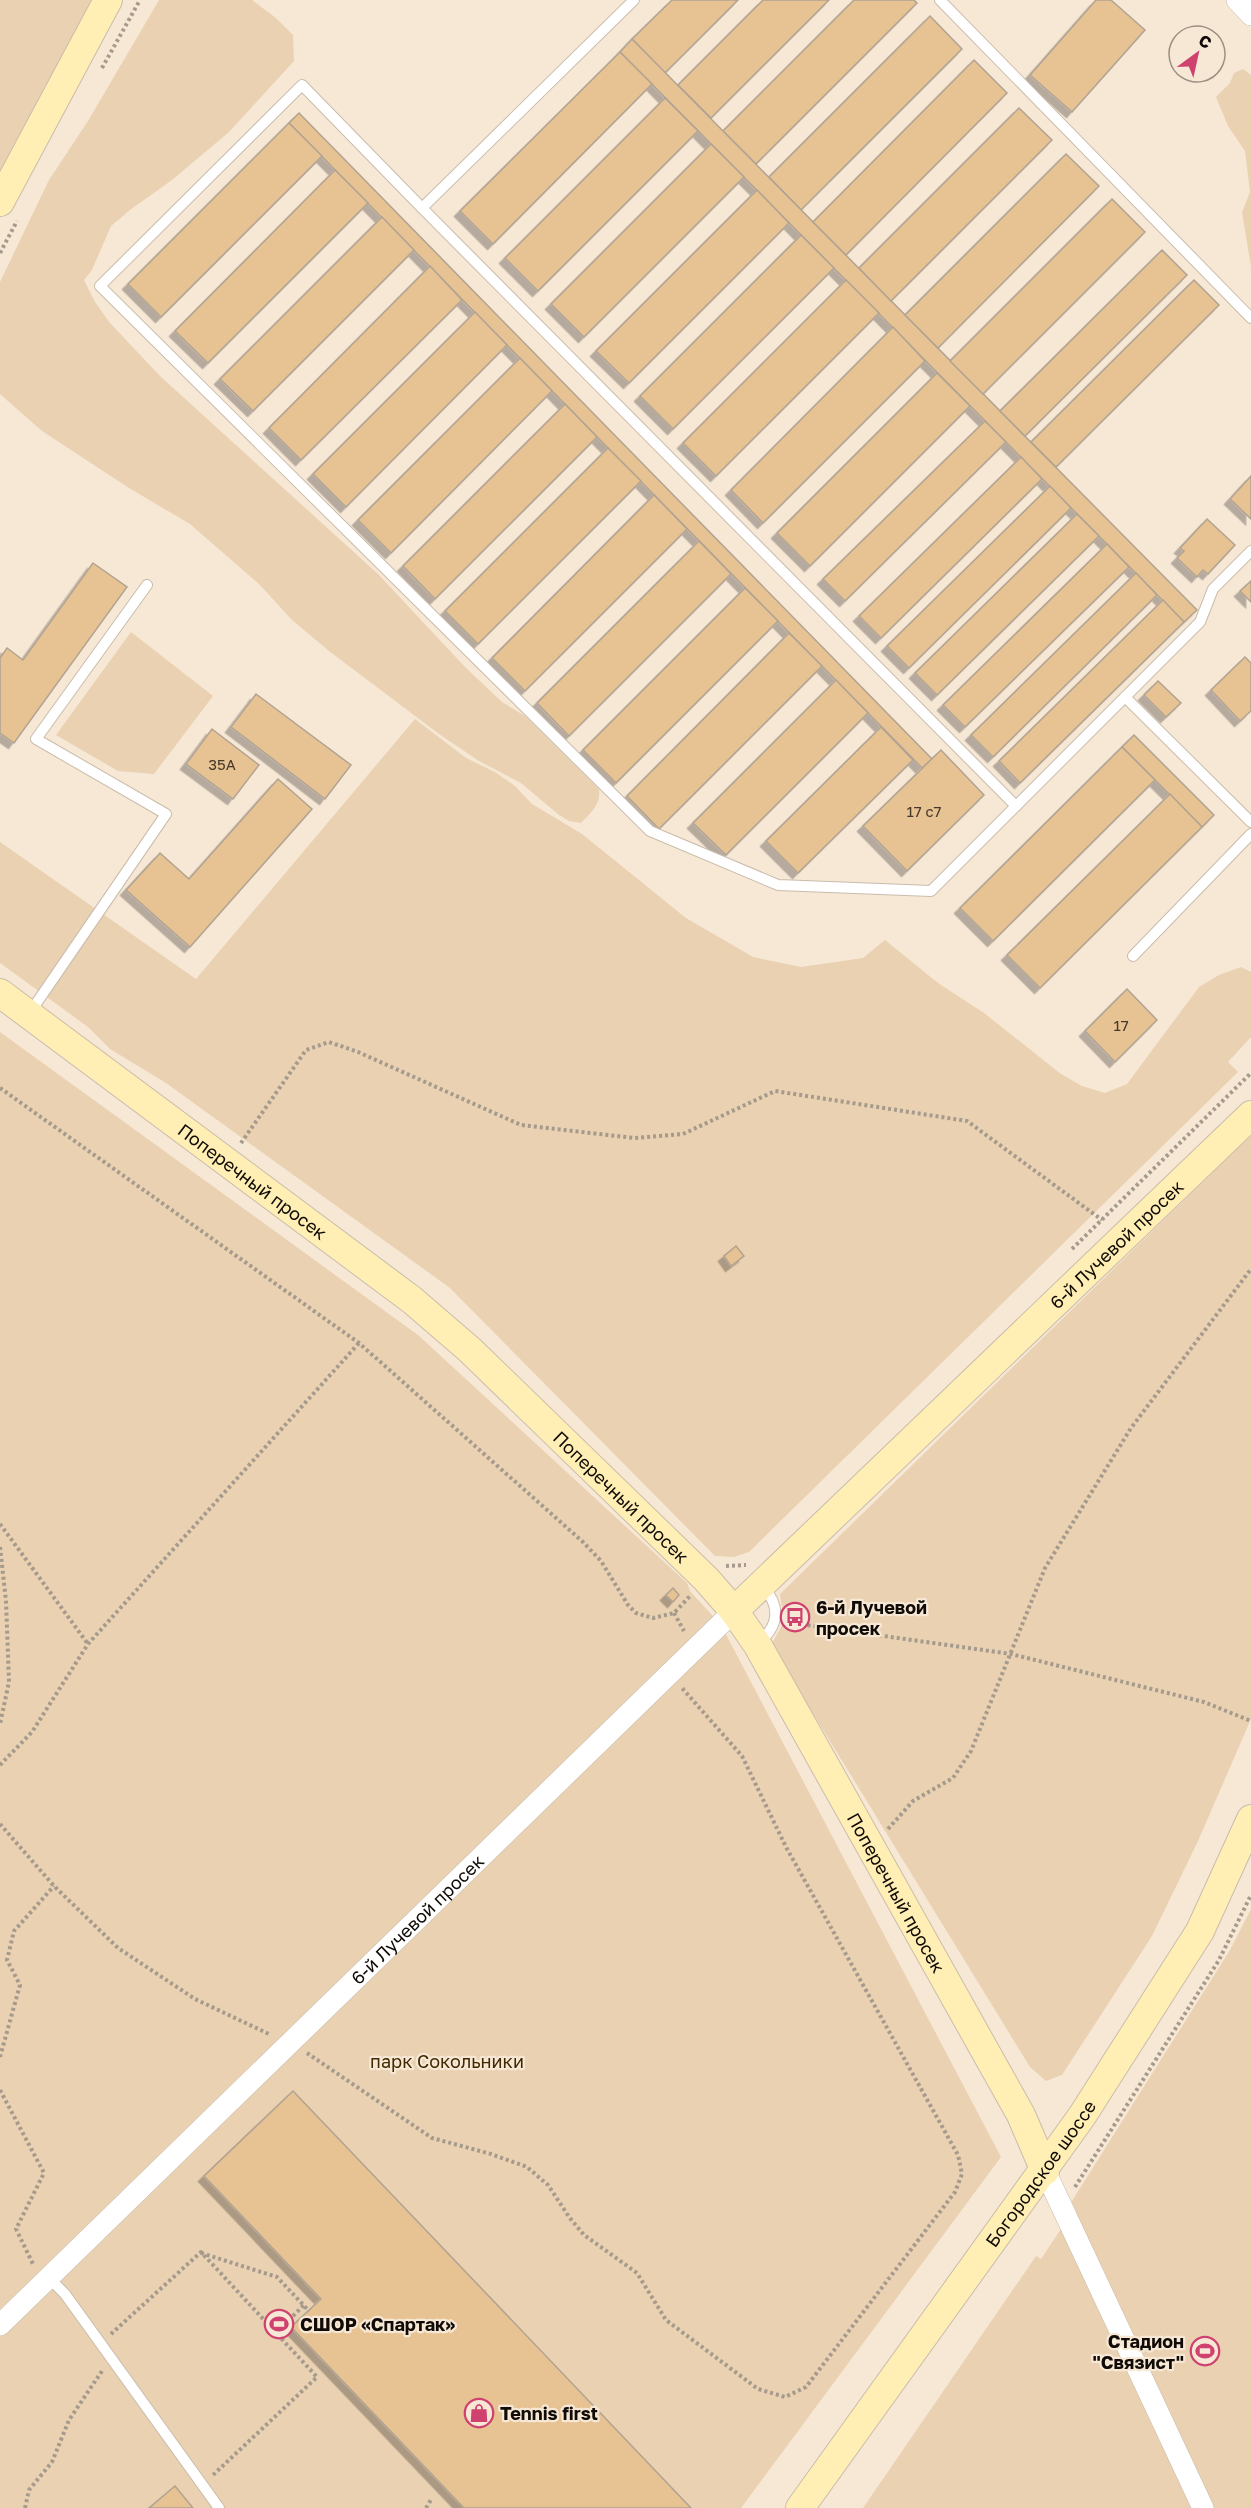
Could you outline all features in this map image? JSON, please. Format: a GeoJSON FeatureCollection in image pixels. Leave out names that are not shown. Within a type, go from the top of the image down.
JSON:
{"type":"FeatureCollection","features":[{"type":"Feature","properties":{"kind":"street"},"geometry":{"type":"LineString","coordinates":[[0,202],[108,0]]}},
{"type":"Feature","properties":{"kind":"street"},"geometry":{"type":"LineString","coordinates":[[1237,0],[1251,15]]}},
{"type":"Feature","properties":{"kind":"street","name":"Поперечный просек"},"geometry":{"type":"LineString","coordinates":[[0,993],[412,1300],[471,1350],[706,1579],[734,1611],[757,1644],[1021,2115],[1045,2170]]}},
{"type":"Feature","properties":{"kind":"street","name":"6-й Лучевой просек"},"geometry":{"type":"LineString","coordinates":[[0,2325],[734,1611],[757,1575],[1251,1115]]}},
{"type":"Feature","properties":{"kind":"street","name":"Богородское шоссе"},"geometry":{"type":"LineString","coordinates":[[800,2508],[1082,2116],[1200,1931],[1251,1819]]}},
{"type":"Feature","properties":{"kind":"street"},"geometry":{"type":"LineString","coordinates":[[1045,2170],[1203,2508]]}},
{"type":"Feature","properties":{"kind":"lane"},"geometry":{"type":"LineString","coordinates":[[422,208],[634,0]]}},
{"type":"Feature","properties":{"kind":"lane"},"geometry":{"type":"LineString","coordinates":[[940,0],[1251,318]]}},
{"type":"Feature","properties":{"kind":"lane"},"geometry":{"type":"LineString","coordinates":[[1016,806],[302,85],[100,286],[650,831],[778,885],[931,891],[1016,806],[1200,622],[1213,589],[1251,551]]}},
{"type":"Feature","properties":{"kind":"lane"},"geometry":{"type":"LineString","coordinates":[[29,1014],[166,814],[36,739],[147,585]]}},
{"type":"Feature","properties":{"kind":"lane"},"geometry":{"type":"LineString","coordinates":[[1125,697],[1251,822]]}},
{"type":"Feature","properties":{"kind":"lane"},"geometry":{"type":"LineString","coordinates":[[1133,956],[1251,834]]}},
{"type":"Feature","properties":{"kind":"lane"},"geometry":{"type":"LineString","coordinates":[[757,1575],[773,1597],[776,1619],[766,1638],[757,1644]]}},
{"type":"Feature","properties":{"kind":"lane"},"geometry":{"type":"LineString","coordinates":[[49,2278],[65,2294],[219,2508]]}},
{"type":"Feature","properties":{"kind":"path"},"geometry":{"type":"LineString","coordinates":[[241,1143],[306,1050],[329,1042],[358,1052],[521,1125],[634,1138],[683,1134],[776,1091],[968,1121],[1102,1220]]}},
{"type":"Feature","properties":{"kind":"path"},"geometry":{"type":"LineString","coordinates":[[0,1088],[359,1343],[582,1541],[601,1561],[628,1605],[636,1613],[653,1618],[674,1613],[696,1590]]}},
{"type":"Feature","properties":{"kind":"path"},"geometry":{"type":"LineString","coordinates":[[885,1833],[913,1801],[953,1778],[971,1751],[1045,1568],[1131,1428],[1251,1269]]}},
{"type":"Feature","properties":{"kind":"path"},"geometry":{"type":"LineString","coordinates":[[0,1765],[32,1732],[88,1644],[359,1343]]}},
{"type":"Feature","properties":{"kind":"path"},"geometry":{"type":"LineString","coordinates":[[0,1524],[88,1644]]}},
{"type":"Feature","properties":{"kind":"path"},"geometry":{"type":"LineString","coordinates":[[0,1547],[6,1601],[9,1682],[0,1724]]}},
{"type":"Feature","properties":{"kind":"path"},"geometry":{"type":"LineString","coordinates":[[717,1566],[757,1575]]}},
{"type":"Feature","properties":{"kind":"path"},"geometry":{"type":"LineString","coordinates":[[674,1613],[683,1629]]}},
{"type":"Feature","properties":{"kind":"path"},"geometry":{"type":"LineString","coordinates":[[792,1623],[1011,1654],[1204,1702],[1251,1721]]}},
{"type":"Feature","properties":{"kind":"path"},"geometry":{"type":"LineString","coordinates":[[291,2043],[432,2138],[492,2154],[527,2167],[548,2185],[568,2217],[584,2235],[637,2272],[666,2320],[758,2390],[785,2397],[806,2387],[955,2192],[962,2174],[958,2156],[786,1847],[742,1756],[669,1675]]}},
{"type":"Feature","properties":{"kind":"path"},"geometry":{"type":"LineString","coordinates":[[0,1824],[54,1886],[118,1948],[195,1999],[269,2035]]}},
{"type":"Feature","properties":{"kind":"path"},"geometry":{"type":"LineString","coordinates":[[0,2057],[20,1985],[7,1960],[14,1931],[54,1886]]}},
{"type":"Feature","properties":{"kind":"path"},"geometry":{"type":"LineString","coordinates":[[1074,2190],[1219,1960],[1251,1895]]}},
{"type":"Feature","properties":{"kind":"path"},"geometry":{"type":"LineString","coordinates":[[1242,1914],[1251,1913]]}},
{"type":"Feature","properties":{"kind":"path"},"geometry":{"type":"LineString","coordinates":[[0,2090],[44,2173],[16,2229],[33,2264]]}},
{"type":"Feature","properties":{"kind":"path"},"geometry":{"type":"LineString","coordinates":[[201,2252],[277,2277],[309,2311]]}},
{"type":"Feature","properties":{"kind":"path"},"geometry":{"type":"LineString","coordinates":[[201,2252],[317,2377],[203,2485]]}},
{"type":"Feature","properties":{"kind":"path"},"geometry":{"type":"LineString","coordinates":[[101,2343],[201,2252]]}},
{"type":"Feature","properties":{"kind":"path"},"geometry":{"type":"LineString","coordinates":[[276,2333],[304,2305]]}},
{"type":"Feature","properties":{"kind":"path"},"geometry":{"type":"LineString","coordinates":[[25,2508],[29,2490],[52,2462],[69,2420],[111,2357]]}},
{"type":"Feature","properties":{"kind":"path"},"geometry":{"type":"LineString","coordinates":[[426,2508],[432,2498]]}},
{"type":"Feature","properties":{"kind":"green space"},"geometry":{"type":"Polygon","coordinates":[[[0,0],[98,0],[0,180],[0,0]]]}},
{"type":"Feature","properties":{"kind":"green space"},"geometry":{"type":"Polygon","coordinates":[[[159,0],[252,0],[276,18],[293,35],[294,61],[229,132],[172,180],[111,226],[92,270],[84,280],[95,302],[110,323],[160,376],[378,574],[465,667],[502,702],[525,716],[599,789],[597,803],[581,823],[569,821],[559,815],[521,783],[479,761],[439,734],[329,651],[292,620],[259,584],[190,524],[129,488],[42,431],[0,394],[0,282],[49,180],[88,121],[159,0]]]}},
{"type":"Feature","properties":{"kind":"green space"},"geometry":{"type":"Polygon","coordinates":[[[1243,69],[1251,75],[1251,267],[1242,212],[1250,192],[1245,151],[1228,126],[1216,97],[1230,83],[1234,73],[1243,69]]]}},
{"type":"Feature","properties":{"kind":"green space"},"geometry":{"type":"Polygon","coordinates":[[[131,632],[213,696],[154,774],[118,771],[56,735],[131,632]]]}},
{"type":"Feature","properties":{"kind":"green space"},"geometry":{"type":"Polygon","coordinates":[[[415,719],[466,758],[495,772],[515,786],[532,804],[582,834],[686,918],[753,957],[801,967],[863,958],[885,940],[938,983],[984,1013],[1061,1074],[1082,1086],[1105,1093],[1127,1084],[1199,987],[1219,975],[1241,967],[1251,972],[1251,1037],[1228,1062],[1238,1072],[749,1552],[734,1557],[715,1556],[450,1288],[166,1083],[110,1049],[88,1027],[0,963],[0,842],[196,979],[415,719]]]}},
{"type":"Feature","properties":{"kind":"green space","name":"парк Сокольники"},"geometry":{"type":"Polygon","coordinates":[[[0,1032],[418,1335],[687,1583],[690,1591],[721,1625],[1001,2157],[741,2508],[0,2508],[0,1032]]]}},
{"type":"Feature","properties":{"kind":"green space"},"geometry":{"type":"Polygon","coordinates":[[[1251,1135],[1251,1719],[1198,1841],[1152,1936],[1062,2075],[1046,2081],[1030,2067],[771,1645],[784,1622],[780,1594],[1251,1135]]]}},
{"type":"Feature","properties":{"kind":"green space"},"geometry":{"type":"Polygon","coordinates":[[[1251,1909],[1251,2508],[863,2508],[1036,2256],[1041,2259],[1073,2211],[1070,2204],[1230,1950],[1251,1909]]]}},
{"type":"Feature","properties":{"kind":"building"},"geometry":{"type":"Polygon","coordinates":[[[672,0],[738,0],[665,73],[632,39],[672,0]]]}},
{"type":"Feature","properties":{"kind":"building"},"geometry":{"type":"Polygon","coordinates":[[[763,0],[829,0],[711,118],[678,85],[763,0]]]}},
{"type":"Feature","properties":{"kind":"building"},"geometry":{"type":"Polygon","coordinates":[[[854,0],[914,0],[917,3],[756,164],[723,131],[854,0]]]}},
{"type":"Feature","properties":{"kind":"building"},"geometry":{"type":"Polygon","coordinates":[[[1096,0],[1111,0],[1145,30],[1072,112],[1030,75],[1096,0]]]}},
{"type":"Feature","properties":{"kind":"building"},"geometry":{"type":"Polygon","coordinates":[[[930,16],[962,49],[801,210],[769,177],[930,16]]]}},
{"type":"Feature","properties":{"kind":"building"},"geometry":{"type":"Polygon","coordinates":[[[632,39],[1197,610],[1184,622],[620,52],[632,39]]]}},
{"type":"Feature","properties":{"kind":"building"},"geometry":{"type":"Polygon","coordinates":[[[620,52],[652,84],[493,244],[460,211],[620,52]]]}},
{"type":"Feature","properties":{"kind":"building"},"geometry":{"type":"Polygon","coordinates":[[[974,60],[1007,93],[846,255],[813,222],[974,60]]]}},
{"type":"Feature","properties":{"kind":"building"},"geometry":{"type":"Polygon","coordinates":[[[665,98],[698,131],[538,291],[505,258],[665,98]]]}},
{"type":"Feature","properties":{"kind":"building"},"geometry":{"type":"Polygon","coordinates":[[[1019,108],[1052,140],[891,301],[859,268],[1019,108]]]}},
{"type":"Feature","properties":{"kind":"building"},"geometry":{"type":"Polygon","coordinates":[[[299,113],[932,759],[922,768],[289,123],[299,113]]]}},
{"type":"Feature","properties":{"kind":"building"},"geometry":{"type":"Polygon","coordinates":[[[289,123],[322,156],[161,317],[128,284],[289,123]]]}},
{"type":"Feature","properties":{"kind":"building"},"geometry":{"type":"Polygon","coordinates":[[[711,144],[744,177],[584,337],[551,304],[711,144]]]}},
{"type":"Feature","properties":{"kind":"building"},"geometry":{"type":"Polygon","coordinates":[[[1066,154],[1099,186],[938,348],[905,315],[1066,154]]]}},
{"type":"Feature","properties":{"kind":"building"},"geometry":{"type":"Polygon","coordinates":[[[335,170],[368,203],[208,363],[175,331],[335,170]]]}},
{"type":"Feature","properties":{"kind":"building"},"geometry":{"type":"Polygon","coordinates":[[[757,190],[789,223],[629,383],[596,351],[757,190]]]}},
{"type":"Feature","properties":{"kind":"building"},"geometry":{"type":"Polygon","coordinates":[[[1112,199],[1145,232],[983,394],[950,361],[1112,199]]]}},
{"type":"Feature","properties":{"kind":"building"},"geometry":{"type":"Polygon","coordinates":[[[382,217],[414,250],[253,411],[220,379],[382,217]]]}},
{"type":"Feature","properties":{"kind":"building"},"geometry":{"type":"Polygon","coordinates":[[[801,235],[834,268],[673,429],[640,396],[801,235]]]}},
{"type":"Feature","properties":{"kind":"building"},"geometry":{"type":"Polygon","coordinates":[[[1162,250],[1187,275],[1025,436],[1000,411],[1162,250]]]}},
{"type":"Feature","properties":{"kind":"building"},"geometry":{"type":"Polygon","coordinates":[[[430,266],[462,300],[301,460],[269,428],[430,266]]]}},
{"type":"Feature","properties":{"kind":"building"},"geometry":{"type":"Polygon","coordinates":[[[846,280],[879,313],[716,476],[683,443],[846,280]]]}},
{"type":"Feature","properties":{"kind":"building"},"geometry":{"type":"Polygon","coordinates":[[[1194,280],[1219,305],[1056,467],[1031,442],[1194,280]]]}},
{"type":"Feature","properties":{"kind":"building"},"geometry":{"type":"Polygon","coordinates":[[[475,312],[507,345],[346,507],[313,474],[475,312]]]}},
{"type":"Feature","properties":{"kind":"building"},"geometry":{"type":"Polygon","coordinates":[[[893,327],[925,361],[763,523],[731,490],[893,327]]]}},
{"type":"Feature","properties":{"kind":"building"},"geometry":{"type":"Polygon","coordinates":[[[520,358],[552,391],[391,553],[358,520],[520,358]]]}},
{"type":"Feature","properties":{"kind":"building"},"geometry":{"type":"Polygon","coordinates":[[[937,373],[970,406],[810,566],[777,533],[937,373]]]}},
{"type":"Feature","properties":{"kind":"building"},"geometry":{"type":"Polygon","coordinates":[[[565,404],[597,437],[435,599],[403,566],[565,404]]]}},
{"type":"Feature","properties":{"kind":"building"},"geometry":{"type":"Polygon","coordinates":[[[985,421],[1006,442],[845,601],[823,579],[985,421]]]}},
{"type":"Feature","properties":{"kind":"building"},"geometry":{"type":"Polygon","coordinates":[[[608,448],[641,481],[478,644],[445,611],[608,448]]]}},
{"type":"Feature","properties":{"kind":"building"},"geometry":{"type":"Polygon","coordinates":[[[1021,457],[1042,479],[881,638],[859,616],[1021,457]]]}},
{"type":"Feature","properties":{"kind":"building"},"geometry":{"type":"Polygon","coordinates":[[[1251,476],[1251,519],[1230,499],[1251,476]]]}},
{"type":"Feature","properties":{"kind":"building"},"geometry":{"type":"Polygon","coordinates":[[[1050,486],[1071,508],[909,668],[887,646],[1050,486]]]}},
{"type":"Feature","properties":{"kind":"building"},"geometry":{"type":"Polygon","coordinates":[[[654,495],[687,529],[525,691],[492,658],[654,495]]]}},
{"type":"Feature","properties":{"kind":"building"},"geometry":{"type":"Polygon","coordinates":[[[1077,514],[1099,536],[937,695],[915,673],[1077,514]]]}},
{"type":"Feature","properties":{"kind":"building"},"geometry":{"type":"Polygon","coordinates":[[[1207,519],[1235,545],[1208,574],[1203,570],[1197,577],[1177,558],[1184,551],[1180,548],[1207,519]]]}},
{"type":"Feature","properties":{"kind":"building"},"geometry":{"type":"Polygon","coordinates":[[[699,541],[731,574],[569,736],[537,703],[699,541]]]}},
{"type":"Feature","properties":{"kind":"building"},"geometry":{"type":"Polygon","coordinates":[[[1107,544],[1129,567],[965,727],[943,705],[1107,544]]]}},
{"type":"Feature","properties":{"kind":"building"},"geometry":{"type":"Polygon","coordinates":[[[93,563],[127,587],[14,743],[0,733],[0,658],[7,648],[23,660],[93,563]]]}},
{"type":"Feature","properties":{"kind":"building"},"geometry":{"type":"Polygon","coordinates":[[[1136,573],[1157,595],[993,757],[971,735],[1136,573]]]}},
{"type":"Feature","properties":{"kind":"building"},"geometry":{"type":"Polygon","coordinates":[[[1251,581],[1251,602],[1240,591],[1251,581]]]}},
{"type":"Feature","properties":{"kind":"building"},"geometry":{"type":"Polygon","coordinates":[[[745,588],[778,621],[616,783],[583,750],[745,588]]]}},
{"type":"Feature","properties":{"kind":"building"},"geometry":{"type":"Polygon","coordinates":[[[1163,600],[1184,622],[1020,783],[999,761],[1163,600]]]}},
{"type":"Feature","properties":{"kind":"building"},"geometry":{"type":"Polygon","coordinates":[[[789,633],[822,666],[659,829],[627,796],[789,633]]]}},
{"type":"Feature","properties":{"kind":"building"},"geometry":{"type":"Polygon","coordinates":[[[1245,657],[1251,663],[1251,711],[1240,721],[1211,690],[1245,657]]]}},
{"type":"Feature","properties":{"kind":"building"},"geometry":{"type":"Polygon","coordinates":[[[836,680],[868,713],[726,855],[693,823],[836,680]]]}},
{"type":"Feature","properties":{"kind":"building"},"geometry":{"type":"Polygon","coordinates":[[[1158,681],[1181,703],[1166,717],[1144,695],[1158,681]]]}},
{"type":"Feature","properties":{"kind":"building"},"geometry":{"type":"Polygon","coordinates":[[[256,694],[351,765],[325,799],[231,727],[256,694]]]}},
{"type":"Feature","properties":{"kind":"building"},"geometry":{"type":"Polygon","coordinates":[[[881,727],[913,760],[798,873],[766,841],[881,727]]]}},
{"type":"Feature","properties":{"kind":"building"},"geometry":{"type":"Polygon","coordinates":[[[212,729],[259,765],[233,799],[186,764],[212,729]]]}},
{"type":"Feature","properties":{"kind":"building"},"geometry":{"type":"Polygon","coordinates":[[[1134,735],[1214,815],[1202,827],[1122,747],[1134,735]]]}},
{"type":"Feature","properties":{"kind":"building"},"geometry":{"type":"Polygon","coordinates":[[[1122,747],[1155,780],[993,941],[960,908],[1122,747]]]}},
{"type":"Feature","properties":{"kind":"building"},"geometry":{"type":"Polygon","coordinates":[[[941,750],[984,795],[907,871],[863,826],[941,750]]]}},
{"type":"Feature","properties":{"kind":"building"},"geometry":{"type":"Polygon","coordinates":[[[278,779],[312,809],[190,947],[126,890],[160,853],[189,879],[278,779]]]}},
{"type":"Feature","properties":{"kind":"building"},"geometry":{"type":"Polygon","coordinates":[[[1170,794],[1202,827],[1040,988],[1007,955],[1170,794]]]}},
{"type":"Feature","properties":{"kind":"building"},"geometry":{"type":"Polygon","coordinates":[[[1127,989],[1157,1020],[1115,1062],[1085,1031],[1127,989]]]}},
{"type":"Feature","properties":{"kind":"building"},"geometry":{"type":"Polygon","coordinates":[[[736,1246],[744,1256],[731,1266],[724,1256],[736,1246]]]}},
{"type":"Feature","properties":{"kind":"building"},"geometry":{"type":"Polygon","coordinates":[[[673,1588],[679,1595],[673,1602],[666,1595],[673,1588]]]}},
{"type":"Feature","properties":{"kind":"building"},"geometry":{"type":"Polygon","coordinates":[[[293,2091],[691,2508],[464,2508],[291,2327],[321,2299],[204,2176],[293,2091]]]}},
{"type":"Feature","properties":{"kind":"building"},"geometry":{"type":"Polygon","coordinates":[[[175,2486],[193,2508],[149,2508],[175,2486]]]}},
{"type":"Feature","properties":{"kind":"place","name":"6-й Лучевой просек"},"geometry":{"type":"Point","coordinates":[795,1617]}},
{"type":"Feature","properties":{"kind":"place","name":"СШОР «Спартак»"},"geometry":{"type":"Point","coordinates":[279,2324]}},
{"type":"Feature","properties":{"kind":"place","name":"Стадион \"Связист\""},"geometry":{"type":"Point","coordinates":[1205,2351]}},
{"type":"Feature","properties":{"kind":"place","name":"Tennis first"},"geometry":{"type":"Point","coordinates":[479,2413]}}]}
